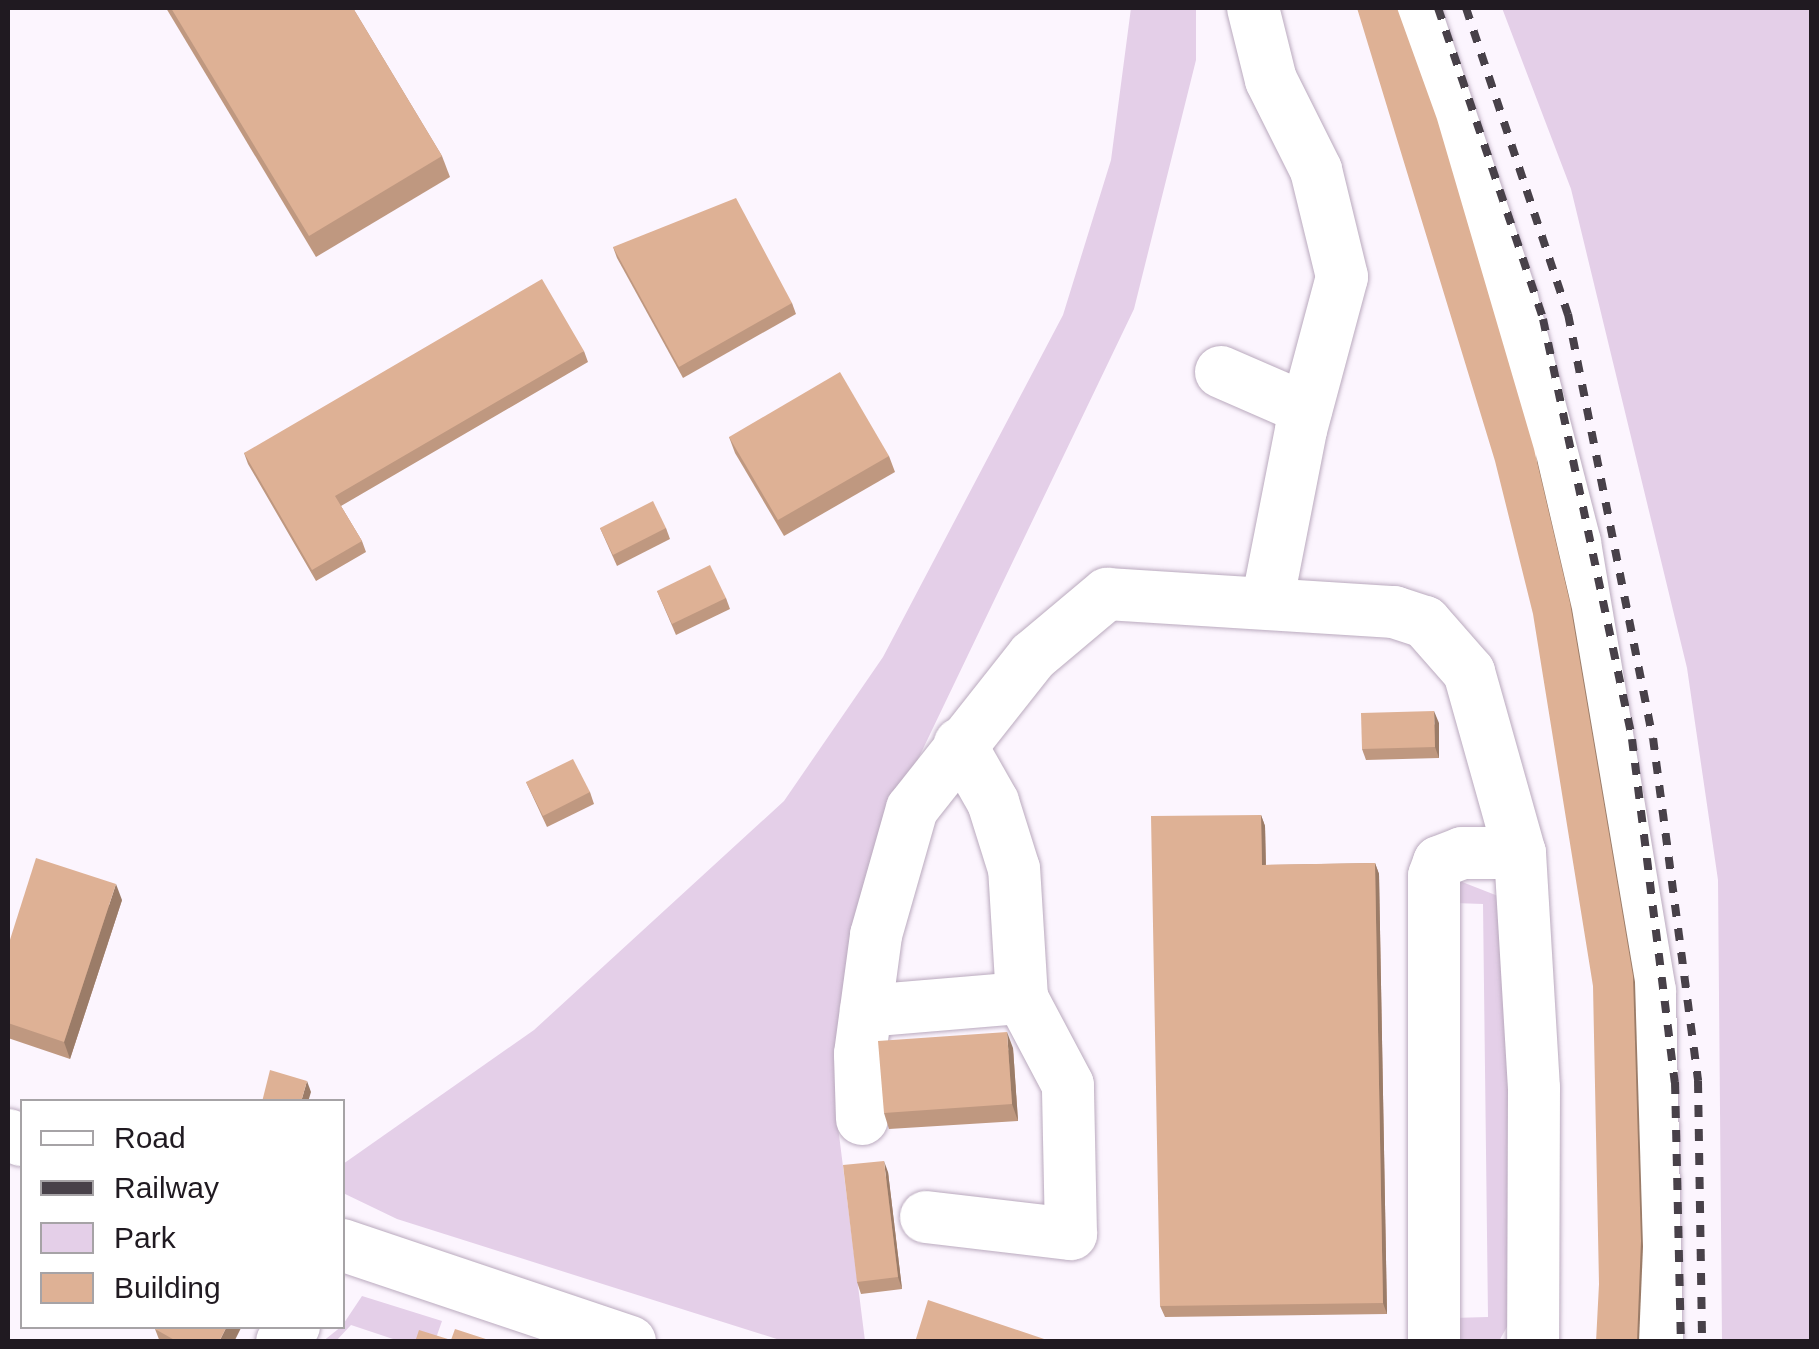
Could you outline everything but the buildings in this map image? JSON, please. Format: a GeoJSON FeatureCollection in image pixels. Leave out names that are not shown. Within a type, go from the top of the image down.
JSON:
{"type":"FeatureCollection","features":[{"type":"Feature","properties":{"kind":"street"},"geometry":{"type":"LineString","coordinates":[[1253,8],[1272,80],[1316,170],[1342,277],[1306,409],[1268,603]]}},
{"type":"Feature","properties":{"kind":"street"},"geometry":{"type":"LineString","coordinates":[[1414,8],[1512,299],[1575,543],[1650,991],[1657,1342]]}},
{"type":"Feature","properties":{"kind":"street"},"geometry":{"type":"LineString","coordinates":[[1221,372],[1306,409]]}},
{"type":"Feature","properties":{"kind":"street"},"geometry":{"type":"LineString","coordinates":[[862,1120],[866,1011],[894,854],[912,809],[1033,656],[1107,594],[1394,612],[1425,622],[1452,647],[1470,672],[1520,853],[1534,1088],[1533,1342]]}},
{"type":"Feature","properties":{"kind":"street"},"geometry":{"type":"LineString","coordinates":[[926,1217],[1071,1234],[1068,1085],[1022,998],[1014,869],[993,802],[960,744]]}},
{"type":"Feature","properties":{"kind":"street"},"geometry":{"type":"LineString","coordinates":[[1434,1342],[1434,876],[1450,854],[1520,853]]}},
{"type":"Feature","properties":{"kind":"street"},"geometry":{"type":"LineString","coordinates":[[866,1011],[1022,998]]}},
{"type":"Feature","properties":{"kind":"street"},"geometry":{"type":"LineString","coordinates":[[346,1252],[630,1342]]}},
{"type":"Feature","properties":{"kind":"green space"},"geometry":{"type":"Polygon","coordinates":[[[1131,8],[1196,8],[1196,60],[1134,309],[873,853],[836,1111],[865,1341],[783,1341],[397,1219],[345,1194],[345,1163],[534,1030],[784,801],[883,657],[1063,315],[1111,160],[1131,8]]]}},
{"type":"Feature","properties":{"kind":"green space"},"geometry":{"type":"Polygon","coordinates":[[[1502,8],[1811,8],[1811,1341],[1722,1341],[1718,880],[1687,668],[1571,189],[1502,8]]]}},
{"type":"Feature","properties":{"kind":"green space"},"geometry":{"type":"Polygon","coordinates":[[[1452,878],[1498,896],[1512,1120],[1511,1320],[1499,1341],[1461,1341],[1452,1318],[1488,1317],[1483,904],[1454,903],[1452,878]]]}},
{"type":"Feature","properties":{"kind":"green space"},"geometry":{"type":"Polygon","coordinates":[[[362,1296],[442,1321],[435,1341],[399,1341],[351,1325],[336,1341],[322,1342],[338,1329],[345,1329],[345,1322],[362,1296]]]}},
{"type":"Feature","properties":{"kind":"railway"},"geometry":{"type":"LineString","coordinates":[[1438,8],[1543,319],[1632,739],[1675,1082],[1681,1342]]}},
{"type":"Feature","properties":{"kind":"railway"},"geometry":{"type":"LineString","coordinates":[[1466,8],[1568,314],[1653,738],[1698,1081],[1702,1342]]}}]}
